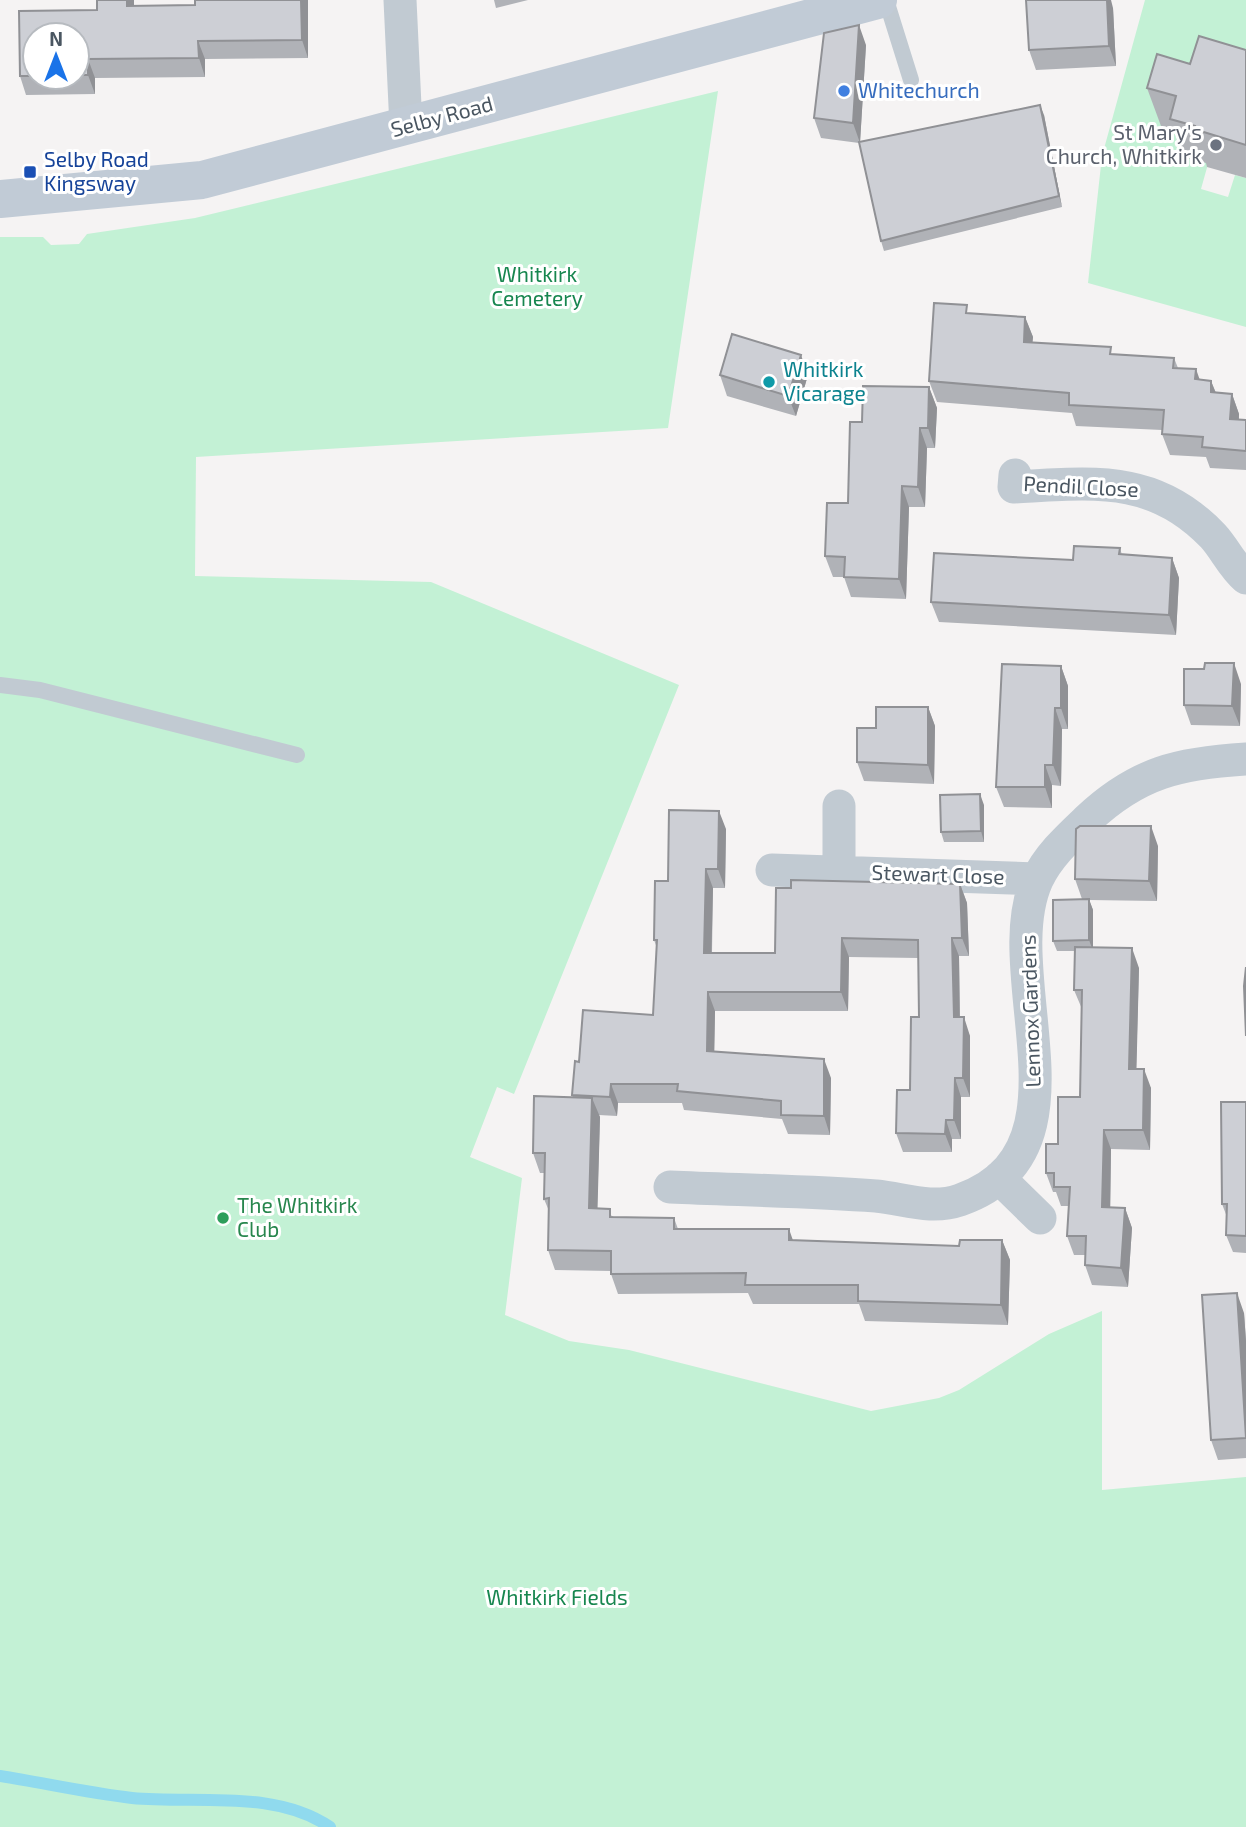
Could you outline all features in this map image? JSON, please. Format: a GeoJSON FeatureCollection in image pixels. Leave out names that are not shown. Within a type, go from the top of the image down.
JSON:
{"type":"FeatureCollection","features":[{"type":"Feature","properties":{"kind":"main road","name":"Selby Road"},"geometry":{"type":"LineString","coordinates":[[0,199],[202,180],[878,0]]}},
{"type":"Feature","properties":{"kind":"street"},"geometry":{"type":"LineString","coordinates":[[400,0],[406,127]]}},
{"type":"Feature","properties":{"kind":"street","name":"Pendil Close"},"geometry":{"type":"LineString","coordinates":[[1015,475],[1014,486],[1125,486],[1158,494],[1189,514],[1215,538],[1246,578]]}},
{"type":"Feature","properties":{"kind":"street","name":"Lennox Gardens"},"geometry":{"type":"LineString","coordinates":[[670,1187],[879,1197],[919,1204],[962,1199],[999,1178],[1026,1138],[1036,1088],[1035,1038],[1026,941],[1029,908],[1037,879],[1061,845],[1101,807],[1156,772],[1198,762],[1246,759]]}},
{"type":"Feature","properties":{"kind":"street"},"geometry":{"type":"LineString","coordinates":[[839,806],[839,871]]}},
{"type":"Feature","properties":{"kind":"street","name":"Stewart Close"},"geometry":{"type":"LineString","coordinates":[[772,870],[1037,879]]}},
{"type":"Feature","properties":{"kind":"street"},"geometry":{"type":"LineString","coordinates":[[999,1178],[1040,1218]]}},
{"type":"Feature","properties":{"kind":"lane"},"geometry":{"type":"LineString","coordinates":[[886,0],[911,80]]}},
{"type":"Feature","properties":{"kind":"lane"},"geometry":{"type":"LineString","coordinates":[[0,685],[40,690],[297,755]]}},
{"type":"Feature","properties":{"kind":"green space"},"geometry":{"type":"Polygon","coordinates":[[[1145,0],[1246,0],[1246,84],[1161,125],[1190,133],[1208,164],[1201,189],[1228,197],[1235,175],[1246,178],[1246,327],[1088,283],[1102,156],[1145,0]]]}},
{"type":"Feature","properties":{"kind":"green space"},"geometry":{"type":"Polygon","coordinates":[[[718,91],[668,428],[196,457],[195,576],[431,582],[679,685],[514,1094],[497,1087],[470,1157],[522,1178],[505,1315],[569,1341],[629,1350],[871,1411],[939,1398],[959,1390],[1049,1334],[1102,1311],[1102,1490],[1246,1477],[1246,1827],[0,1827],[0,237],[43,237],[51,245],[79,244],[87,234],[195,218],[718,91]]]}},
{"type":"Feature","properties":{"kind":"building"},"geometry":{"type":"Polygon","coordinates":[[[97,0],[127,0],[127,6],[195,5],[195,0],[301,0],[302,40],[198,41],[199,58],[91,59],[91,21],[21,21],[20,76],[19,11],[97,10],[97,0]]]}},
{"type":"Feature","properties":{"kind":"building"},"geometry":{"type":"Polygon","coordinates":[[[1026,0],[1107,0],[1109,46],[1029,50],[1026,0]]]}},
{"type":"Feature","properties":{"kind":"building"},"geometry":{"type":"Polygon","coordinates":[[[859,25],[853,123],[814,118],[824,33],[859,25]]]}},
{"type":"Feature","properties":{"kind":"building"},"geometry":{"type":"Polygon","coordinates":[[[1199,36],[1246,50],[1246,145],[1170,119],[1176,96],[1147,88],[1157,54],[1190,64],[1199,36]]]}},
{"type":"Feature","properties":{"kind":"building"},"geometry":{"type":"Polygon","coordinates":[[[1040,105],[1059,196],[881,241],[859,142],[1040,105]]]}},
{"type":"Feature","properties":{"kind":"building"},"geometry":{"type":"Polygon","coordinates":[[[934,303],[967,305],[966,313],[1025,317],[1024,342],[1111,347],[1110,354],[1174,358],[1173,368],[1196,369],[1195,379],[1211,381],[1211,392],[1232,394],[1230,419],[1246,420],[1246,451],[1202,447],[1203,437],[1162,434],[1164,410],[1069,405],[1069,393],[929,381],[934,303]]]}},
{"type":"Feature","properties":{"kind":"building"},"geometry":{"type":"Polygon","coordinates":[[[732,334],[801,355],[788,396],[720,375],[732,334]]]}},
{"type":"Feature","properties":{"kind":"building"},"geometry":{"type":"Polygon","coordinates":[[[863,386],[929,387],[928,428],[920,428],[918,487],[902,486],[899,579],[844,577],[845,557],[825,556],[827,503],[848,503],[850,422],[862,422],[863,386]]]}},
{"type":"Feature","properties":{"kind":"building"},"geometry":{"type":"Polygon","coordinates":[[[1074,546],[1120,548],[1119,554],[1172,558],[1169,615],[931,602],[934,553],[1073,560],[1074,546]]]}},
{"type":"Feature","properties":{"kind":"building"},"geometry":{"type":"Polygon","coordinates":[[[1205,663],[1234,663],[1232,706],[1184,705],[1184,669],[1204,669],[1205,663]]]}},
{"type":"Feature","properties":{"kind":"building"},"geometry":{"type":"Polygon","coordinates":[[[1002,664],[1061,666],[1061,708],[1055,708],[1053,765],[1045,765],[1045,787],[996,787],[1002,664]]]}},
{"type":"Feature","properties":{"kind":"building"},"geometry":{"type":"Polygon","coordinates":[[[876,707],[928,707],[928,765],[857,762],[857,728],[876,728],[876,707]]]}},
{"type":"Feature","properties":{"kind":"building"},"geometry":{"type":"Polygon","coordinates":[[[980,794],[981,831],[941,832],[940,795],[980,794]]]}},
{"type":"Feature","properties":{"kind":"building"},"geometry":{"type":"Polygon","coordinates":[[[669,810],[719,811],[718,869],[706,869],[704,953],[775,953],[776,888],[791,888],[791,880],[960,884],[962,938],[952,938],[954,1017],[964,1017],[963,1078],[955,1078],[954,1120],[946,1120],[945,1134],[896,1133],[897,1090],[910,1090],[911,1017],[919,1017],[918,940],[842,938],[841,992],[708,992],[707,1051],[824,1059],[824,1116],[781,1115],[781,1101],[677,1091],[678,1084],[611,1084],[610,1097],[572,1095],[575,1061],[579,1062],[583,1010],[653,1015],[657,940],[654,940],[655,881],[668,881],[669,810]]]}},
{"type":"Feature","properties":{"kind":"building"},"geometry":{"type":"Polygon","coordinates":[[[1080,826],[1151,826],[1149,881],[1075,879],[1076,829],[1080,826]]]}},
{"type":"Feature","properties":{"kind":"building"},"geometry":{"type":"Polygon","coordinates":[[[1089,899],[1089,940],[1053,941],[1053,900],[1089,899]]]}},
{"type":"Feature","properties":{"kind":"building"},"geometry":{"type":"Polygon","coordinates":[[[1075,947],[1132,948],[1129,1069],[1144,1069],[1143,1130],[1104,1130],[1102,1207],[1125,1208],[1121,1268],[1085,1265],[1086,1236],[1067,1236],[1070,1187],[1054,1187],[1054,1173],[1046,1173],[1046,1144],[1058,1144],[1058,1097],[1080,1097],[1082,990],[1074,990],[1075,947]]]}},
{"type":"Feature","properties":{"kind":"building"},"geometry":{"type":"Polygon","coordinates":[[[1246,967],[1246,1036],[1244,986],[1246,967]]]}},
{"type":"Feature","properties":{"kind":"building"},"geometry":{"type":"Polygon","coordinates":[[[534,1096],[592,1098],[589,1208],[610,1209],[610,1217],[674,1218],[674,1229],[789,1229],[789,1240],[959,1246],[960,1240],[1002,1240],[1001,1305],[858,1301],[858,1285],[745,1285],[746,1273],[611,1274],[611,1251],[548,1250],[549,1198],[544,1199],[545,1153],[533,1153],[534,1096]]]}},
{"type":"Feature","properties":{"kind":"building"},"geometry":{"type":"Polygon","coordinates":[[[1221,1102],[1246,1102],[1246,1236],[1226,1235],[1227,1204],[1222,1204],[1221,1102]]]}},
{"type":"Feature","properties":{"kind":"building"},"geometry":{"type":"Polygon","coordinates":[[[1237,1293],[1246,1438],[1211,1440],[1202,1295],[1237,1293]]]}},
{"type":"Feature","properties":{"kind":"waterway"},"geometry":{"type":"LineString","coordinates":[[0,1776],[132,1798],[260,1803],[308,1815],[330,1827]]}},
{"type":"Feature","properties":{"kind":"place","name":"Whitechurch"},"geometry":{"type":"Point","coordinates":[844,91]}},
{"type":"Feature","properties":{"kind":"place","name":"St Mary's Church, Whitkirk"},"geometry":{"type":"Point","coordinates":[1216,145]}},
{"type":"Feature","properties":{"kind":"place","name":"Selby Road Kingsway"},"geometry":{"type":"Point","coordinates":[30,172]}},
{"type":"Feature","properties":{"kind":"place","name":"Whitkirk Vicarage"},"geometry":{"type":"Point","coordinates":[769,382]}},
{"type":"Feature","properties":{"kind":"place","name":"The Whitkirk Club"},"geometry":{"type":"Point","coordinates":[223,1218]}},
{"type":"Feature","properties":{"kind":"park label","name":"Whitkirk Cemetery"},"geometry":{"type":"Point","coordinates":[537,287]}},
{"type":"Feature","properties":{"kind":"park label","name":"Whitkirk Fields"},"geometry":{"type":"Point","coordinates":[557,1598]}}]}
